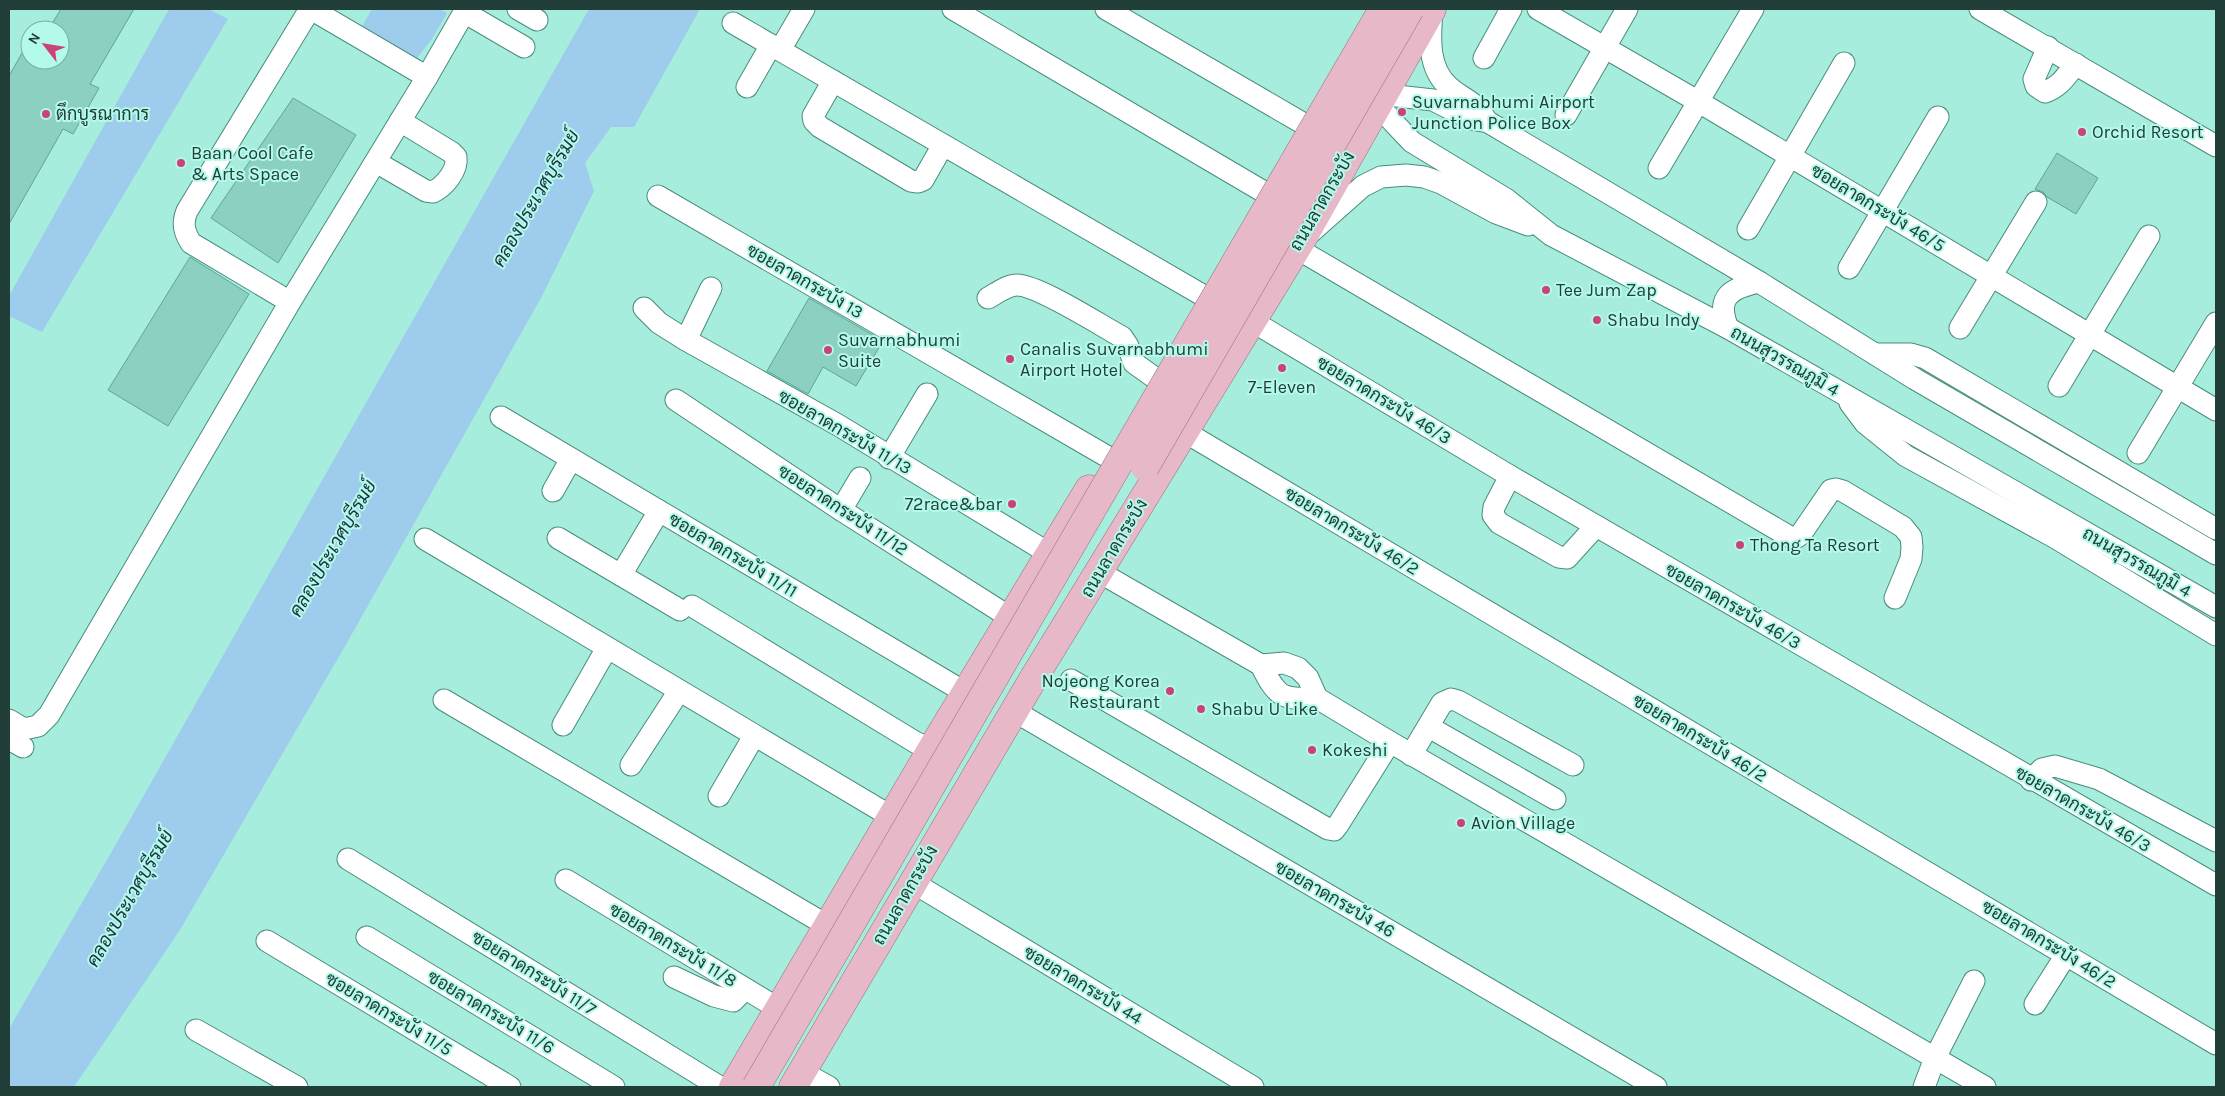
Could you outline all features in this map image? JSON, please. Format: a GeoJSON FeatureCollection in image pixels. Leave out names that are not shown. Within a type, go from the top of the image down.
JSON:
{"type":"FeatureCollection","features":[{"type":"Feature","properties":{"kind":"main road"},"geometry":{"type":"LineString","coordinates":[[733,1087],[931,750],[1204,296],[1370,9]]}},
{"type":"Feature","properties":{"kind":"main road"},"geometry":{"type":"LineString","coordinates":[[756,1087],[1383,9]]}},
{"type":"Feature","properties":{"kind":"main road"},"geometry":{"type":"LineString","coordinates":[[770,1087],[990,717],[1113,520],[1425,9]]}},
{"type":"Feature","properties":{"kind":"main road","name":"ถนนลาดกระบัง"},"geometry":{"type":"LineString","coordinates":[[798,1080],[912,882],[1014,711],[1298,244],[1425,9]]}},
{"type":"Feature","properties":{"kind":"street"},"geometry":{"type":"LineString","coordinates":[[290,302],[191,243],[184,228],[184,219],[187,211],[310,9],[427,78]]}},
{"type":"Feature","properties":{"kind":"street"},"geometry":{"type":"LineString","coordinates":[[518,9],[538,20]]}},
{"type":"Feature","properties":{"kind":"street"},"geometry":{"type":"LineString","coordinates":[[747,86],[804,9]]}},
{"type":"Feature","properties":{"kind":"street"},"geometry":{"type":"LineString","coordinates":[[953,9],[1264,192]]}},
{"type":"Feature","properties":{"kind":"street"},"geometry":{"type":"LineString","coordinates":[[1106,9],[1309,115],[1348,93],[1433,100],[1470,119],[1488,122],[1759,282],[1875,354],[2216,554]]}},
{"type":"Feature","properties":{"kind":"street","name":"ถนนสุวรรณภูมิ 4"},"geometry":{"type":"LineString","coordinates":[[1376,9],[1366,49],[1367,72],[1392,122],[1412,142],[1506,199],[1551,235],[1728,328],[2216,607]]}},
{"type":"Feature","properties":{"kind":"street"},"geometry":{"type":"LineString","coordinates":[[1425,9],[1432,55],[1440,76],[1447,86],[1476,106],[1488,122]]}},
{"type":"Feature","properties":{"kind":"street"},"geometry":{"type":"LineString","coordinates":[[1484,58],[1511,9]]}},
{"type":"Feature","properties":{"kind":"street","name":"ซอยลาดกระบัง 46/5"},"geometry":{"type":"LineString","coordinates":[[1538,9],[1792,156],[2216,410]]}},
{"type":"Feature","properties":{"kind":"street"},"geometry":{"type":"LineString","coordinates":[[1566,116],[1626,9]]}},
{"type":"Feature","properties":{"kind":"street"},"geometry":{"type":"LineString","coordinates":[[1659,168],[1753,9]]}},
{"type":"Feature","properties":{"kind":"street"},"geometry":{"type":"LineString","coordinates":[[1980,9],[2216,146]]}},
{"type":"Feature","properties":{"kind":"street"},"geometry":{"type":"LineString","coordinates":[[9,720],[24,729],[38,726],[49,715],[290,302],[427,78],[465,11],[524,47]]}},
{"type":"Feature","properties":{"kind":"street"},"geometry":{"type":"LineString","coordinates":[[733,23],[1204,296]]}},
{"type":"Feature","properties":{"kind":"street"},"geometry":{"type":"LineString","coordinates":[[2048,48],[2034,79],[2036,86],[2045,92],[2053,90],[2060,84],[2076,64]]}},
{"type":"Feature","properties":{"kind":"street"},"geometry":{"type":"LineString","coordinates":[[1748,229],[1792,156],[1844,63]]}},
{"type":"Feature","properties":{"kind":"street"},"geometry":{"type":"LineString","coordinates":[[834,81],[813,116],[814,121],[820,127],[911,181],[918,182],[923,180],[943,145]]}},
{"type":"Feature","properties":{"kind":"street"},"geometry":{"type":"LineString","coordinates":[[1849,268],[1884,212],[1938,117]]}},
{"type":"Feature","properties":{"kind":"street"},"geometry":{"type":"LineString","coordinates":[[376,162],[426,191],[433,192],[444,184],[455,168],[456,156],[400,122]]}},
{"type":"Feature","properties":{"kind":"street"},"geometry":{"type":"LineString","coordinates":[[1551,235],[1496,212],[1458,191],[1432,180],[1406,175],[1381,176],[1363,186],[1298,244],[1790,537],[1797,537],[1801,534],[1830,490],[1836,489],[1843,491],[1904,527],[1911,537],[1912,547],[1910,559],[1895,598]]}},
{"type":"Feature","properties":{"kind":"street","name":"ซอยลาดกระบัง 13"},"geometry":{"type":"LineString","coordinates":[[658,196],[1108,456]]}},
{"type":"Feature","properties":{"kind":"street"},"geometry":{"type":"LineString","coordinates":[[1960,328],[2036,202]]}},
{"type":"Feature","properties":{"kind":"street"},"geometry":{"type":"LineString","coordinates":[[2059,386],[2149,236]]}},
{"type":"Feature","properties":{"kind":"street"},"geometry":{"type":"LineString","coordinates":[[1728,328],[1723,318],[1723,306],[1728,295],[1737,287],[1759,282]]}},
{"type":"Feature","properties":{"kind":"street"},"geometry":{"type":"LineString","coordinates":[[988,298],[1004,288],[1016,285],[1034,289],[1122,337],[1128,346],[1130,358],[1134,363],[1155,378]]}},
{"type":"Feature","properties":{"kind":"street"},"geometry":{"type":"LineString","coordinates":[[686,340],[711,288]]}},
{"type":"Feature","properties":{"kind":"street","name":"ซอยลาดกระบัง 11/13"},"geometry":{"type":"LineString","coordinates":[[644,308],[659,323],[686,340],[838,425],[889,458],[1050,554]]}},
{"type":"Feature","properties":{"kind":"street","name":"ซอยลาดกระบัง 46/3"},"geometry":{"type":"LineString","coordinates":[[1252,321],[1510,476],[2216,885]]}},
{"type":"Feature","properties":{"kind":"street"},"geometry":{"type":"LineString","coordinates":[[2138,453],[2216,323]]}},
{"type":"Feature","properties":{"kind":"street"},"geometry":{"type":"LineString","coordinates":[[1875,354],[1910,354],[1925,358],[2216,529]]}},
{"type":"Feature","properties":{"kind":"street"},"geometry":{"type":"LineString","coordinates":[[889,458],[927,394]]}},
{"type":"Feature","properties":{"kind":"street"},"geometry":{"type":"LineString","coordinates":[[1844,395],[1866,423],[1906,456],[2054,537],[2216,635]]}},
{"type":"Feature","properties":{"kind":"street","name":"ซอยลาดกระบัง 11/12"},"geometry":{"type":"LineString","coordinates":[[676,400],[841,510],[1011,618]]}},
{"type":"Feature","properties":{"kind":"street","name":"ซอยลาดกระบัง 11/11"},"geometry":{"type":"LineString","coordinates":[[501,417],[966,693]]}},
{"type":"Feature","properties":{"kind":"street","name":"ซอยลาดกระบัง 46/2"},"geometry":{"type":"LineString","coordinates":[[1185,432],[2216,1044]]}},
{"type":"Feature","properties":{"kind":"street"},"geometry":{"type":"LineString","coordinates":[[553,491],[571,459]]}},
{"type":"Feature","properties":{"kind":"street"},"geometry":{"type":"LineString","coordinates":[[1510,476],[1494,507],[1493,515],[1499,523],[1559,557],[1567,558],[1596,526]]}},
{"type":"Feature","properties":{"kind":"street"},"geometry":{"type":"LineString","coordinates":[[841,510],[860,478]]}},
{"type":"Feature","properties":{"kind":"street"},"geometry":{"type":"LineString","coordinates":[[621,574],[659,511]]}},
{"type":"Feature","properties":{"kind":"street"},"geometry":{"type":"LineString","coordinates":[[558,538],[686,608],[931,750]]}},
{"type":"Feature","properties":{"kind":"street"},"geometry":{"type":"LineString","coordinates":[[425,540],[892,817]]}},
{"type":"Feature","properties":{"kind":"street"},"geometry":{"type":"LineString","coordinates":[[1099,572],[1261,664],[1284,663],[1298,668],[1308,678],[1317,698]]}},
{"type":"Feature","properties":{"kind":"street"},"geometry":{"type":"LineString","coordinates":[[563,725],[607,648]]}},
{"type":"Feature","properties":{"kind":"street"},"geometry":{"type":"LineString","coordinates":[[1261,664],[1271,684],[1281,695],[1296,699],[1317,698],[1985,1087]]}},
{"type":"Feature","properties":{"kind":"street"},"geometry":{"type":"LineString","coordinates":[[1071,680],[1328,829],[1334,830],[1338,825],[1390,742]]}},
{"type":"Feature","properties":{"kind":"street"},"geometry":{"type":"LineString","coordinates":[[631,765],[680,692]]}},
{"type":"Feature","properties":{"kind":"street"},"geometry":{"type":"LineString","coordinates":[[1411,754],[1442,703],[1451,699],[1458,701],[1573,766]]}},
{"type":"Feature","properties":{"kind":"street"},"geometry":{"type":"LineString","coordinates":[[444,700],[828,926]]}},
{"type":"Feature","properties":{"kind":"street","name":"ซอยลาดกระบัง 46"},"geometry":{"type":"LineString","coordinates":[[1014,711],[1656,1087]]}},
{"type":"Feature","properties":{"kind":"street"},"geometry":{"type":"LineString","coordinates":[[1429,727],[1555,799]]}},
{"type":"Feature","properties":{"kind":"street"},"geometry":{"type":"LineString","coordinates":[[719,796],[754,736]]}},
{"type":"Feature","properties":{"kind":"street"},"geometry":{"type":"LineString","coordinates":[[2032,780],[2042,769],[2055,766],[2099,779],[2216,841]]}},
{"type":"Feature","properties":{"kind":"street","name":"ซอยลาดกระบัง 11/7"},"geometry":{"type":"LineString","coordinates":[[348,859],[720,1087]]}},
{"type":"Feature","properties":{"kind":"street","name":"ซอยลาดกระบัง 11/8"},"geometry":{"type":"LineString","coordinates":[[566,880],[779,1009]]}},
{"type":"Feature","properties":{"kind":"street","name":"ซอยลาดกระบัง 44"},"geometry":{"type":"LineString","coordinates":[[912,882],[1253,1087]]}},
{"type":"Feature","properties":{"kind":"street","name":"ซอยลาดกระบัง 11/6"},"geometry":{"type":"LineString","coordinates":[[367,937],[614,1087]]}},
{"type":"Feature","properties":{"kind":"street","name":"ซอยลาดกระบัง 11/5"},"geometry":{"type":"LineString","coordinates":[[267,942],[510,1087]]}},
{"type":"Feature","properties":{"kind":"street"},"geometry":{"type":"LineString","coordinates":[[2034,1004],[2066,955]]}},
{"type":"Feature","properties":{"kind":"street"},"geometry":{"type":"LineString","coordinates":[[674,977],[724,999],[733,1001],[744,989]]}},
{"type":"Feature","properties":{"kind":"street"},"geometry":{"type":"LineString","coordinates":[[1924,1087],[1935,1058],[1974,981]]}},
{"type":"Feature","properties":{"kind":"street"},"geometry":{"type":"LineString","coordinates":[[196,1030],[297,1087]]}},
{"type":"Feature","properties":{"kind":"street"},"geometry":{"type":"LineString","coordinates":[[798,1080],[829,1087]]}},
{"type":"Feature","properties":{"kind":"water"},"geometry":{"type":"Polygon","coordinates":[[[169,9],[208,9],[228,19],[42,332],[9,316],[9,296],[169,9]]]}},
{"type":"Feature","properties":{"kind":"water"},"geometry":{"type":"Polygon","coordinates":[[[372,9],[440,9],[447,13],[432,39],[417,58],[361,28],[372,9]]]}},
{"type":"Feature","properties":{"kind":"water","name":"คลองประเวศบุรีรมย์"},"geometry":{"type":"Polygon","coordinates":[[[589,9],[700,9],[634,127],[611,127],[585,163],[594,191],[542,296],[348,641],[180,930],[74,1087],[9,1087],[9,1030],[14,1020],[127,825],[589,9]]]}},
{"type":"Feature","properties":{"kind":"building","name":"ตึกบูรณาการ"},"geometry":{"type":"Polygon","coordinates":[[[61,9],[134,9],[90,84],[99,88],[73,134],[63,129],[9,224],[9,76],[20,57],[20,70],[70,70],[70,20],[54,20],[61,9]]]}},
{"type":"Feature","properties":{"kind":"building"},"geometry":{"type":"Polygon","coordinates":[[[293,98],[356,135],[278,263],[211,218],[293,98]]]}},
{"type":"Feature","properties":{"kind":"building","name":"Orchid Resort"},"geometry":{"type":"Polygon","coordinates":[[[2057,153],[2098,178],[2076,214],[2047,197],[2043,192],[2035,189],[2057,153]]]}},
{"type":"Feature","properties":{"kind":"building"},"geometry":{"type":"Polygon","coordinates":[[[190,257],[249,294],[168,426],[108,390],[190,257]]]}},
{"type":"Feature","properties":{"kind":"building","name":"Suvarnabhumi Suite"},"geometry":{"type":"Polygon","coordinates":[[[809,298],[883,341],[856,386],[823,367],[808,394],[767,371],[809,298]]]}},
{"type":"Feature","properties":{"kind":"place","name":"Suvarnabhumi Airport Junction Police Box"},"geometry":{"type":"Point","coordinates":[1402,112]}},
{"type":"Feature","properties":{"kind":"place","name":"ตึกบูรณาการ"},"geometry":{"type":"Point","coordinates":[46,114]}},
{"type":"Feature","properties":{"kind":"place","name":"Orchid Resort"},"geometry":{"type":"Point","coordinates":[2082,132]}},
{"type":"Feature","properties":{"kind":"place","name":"Baan Cool Cafe & Arts Space"},"geometry":{"type":"Point","coordinates":[181,163]}},
{"type":"Feature","properties":{"kind":"place","name":"Tee Jum Zap"},"geometry":{"type":"Point","coordinates":[1546,290]}},
{"type":"Feature","properties":{"kind":"place","name":"Shabu Indy"},"geometry":{"type":"Point","coordinates":[1597,320]}},
{"type":"Feature","properties":{"kind":"place","name":"Suvarnabhumi Suite"},"geometry":{"type":"Point","coordinates":[828,350]}},
{"type":"Feature","properties":{"kind":"place","name":"Canalis Suvarnabhumi Airport Hotel"},"geometry":{"type":"Point","coordinates":[1010,359]}},
{"type":"Feature","properties":{"kind":"place","name":"7-Eleven"},"geometry":{"type":"Point","coordinates":[1282,368]}},
{"type":"Feature","properties":{"kind":"place","name":"72race&bar"},"geometry":{"type":"Point","coordinates":[1012,504]}},
{"type":"Feature","properties":{"kind":"place","name":"Thong Ta Resort"},"geometry":{"type":"Point","coordinates":[1740,545]}},
{"type":"Feature","properties":{"kind":"place","name":"Nojeong Korea Restaurant"},"geometry":{"type":"Point","coordinates":[1170,691]}},
{"type":"Feature","properties":{"kind":"place","name":"Shabu U Like"},"geometry":{"type":"Point","coordinates":[1201,709]}},
{"type":"Feature","properties":{"kind":"place","name":"Kokeshi"},"geometry":{"type":"Point","coordinates":[1312,750]}},
{"type":"Feature","properties":{"kind":"place","name":"Avion Village"},"geometry":{"type":"Point","coordinates":[1461,823]}}]}
